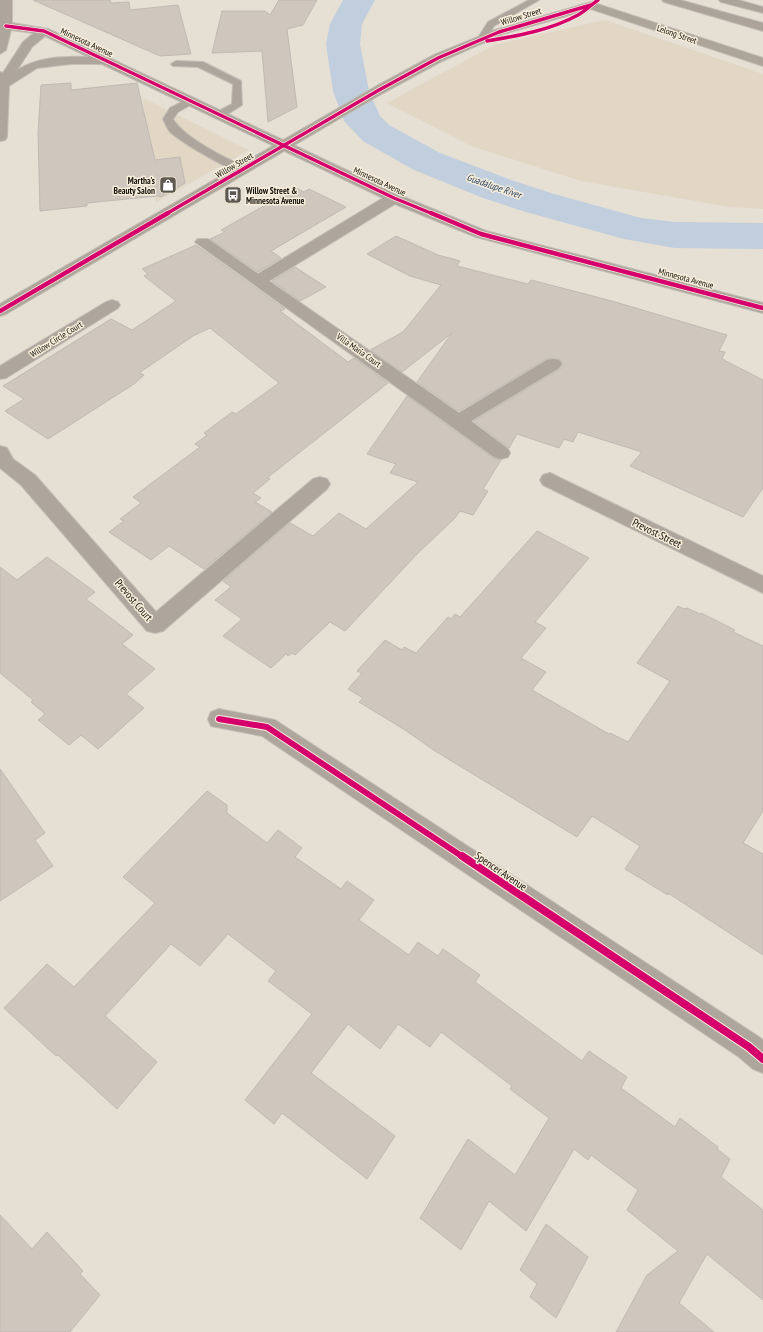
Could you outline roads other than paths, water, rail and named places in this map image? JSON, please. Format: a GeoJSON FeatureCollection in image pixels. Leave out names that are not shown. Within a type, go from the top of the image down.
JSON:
{"type":"FeatureCollection","features":[{"type":"Feature","properties":{"kind":"highway"},"geometry":{"type":"LineString","coordinates":[[668,0],[763,27]]}},
{"type":"Feature","properties":{"kind":"highway"},"geometry":{"type":"LineString","coordinates":[[725,0],[763,10]]}},
{"type":"Feature","properties":{"kind":"main road","name":"Willow Street"},"geometry":{"type":"LineString","coordinates":[[0,311],[379,90],[438,58],[481,41],[509,38],[555,24],[577,15],[595,2]]}},
{"type":"Feature","properties":{"kind":"main road","name":"Lelong Street"},"geometry":{"type":"LineString","coordinates":[[595,2],[763,62]]}},
{"type":"Feature","properties":{"kind":"street"},"geometry":{"type":"LineString","coordinates":[[0,50],[6,26],[6,0]]}},
{"type":"Feature","properties":{"kind":"street","name":"Minnesota Avenue"},"geometry":{"type":"LineString","coordinates":[[6,26],[44,32],[394,198],[482,234],[763,308]]}},
{"type":"Feature","properties":{"kind":"street"},"geometry":{"type":"LineString","coordinates":[[0,138],[1,80],[27,45],[44,32]]}},
{"type":"Feature","properties":{"kind":"street"},"geometry":{"type":"LineString","coordinates":[[1,80],[34,66],[70,60],[108,62]]}},
{"type":"Feature","properties":{"kind":"street"},"geometry":{"type":"LineString","coordinates":[[259,280],[394,198]]}},
{"type":"Feature","properties":{"kind":"street","name":"Villa Maria Court"},"geometry":{"type":"LineString","coordinates":[[203,242],[259,280],[501,453]]}},
{"type":"Feature","properties":{"kind":"street","name":"Willow Circle Court"},"geometry":{"type":"LineString","coordinates":[[0,374],[112,305]]}},
{"type":"Feature","properties":{"kind":"street"},"geometry":{"type":"LineString","coordinates":[[458,421],[553,364]]}},
{"type":"Feature","properties":{"kind":"street","name":"Prevost Court"},"geometry":{"type":"LineString","coordinates":[[0,452],[6,463],[28,480],[155,625],[320,484]]}},
{"type":"Feature","properties":{"kind":"street","name":"Prevost Street"},"geometry":{"type":"LineString","coordinates":[[550,480],[763,585]]}},
{"type":"Feature","properties":{"kind":"street","name":"Spencer Avenue"},"geometry":{"type":"LineString","coordinates":[[219,719],[267,728],[749,1047],[763,1059]]}},
{"type":"Feature","properties":{"kind":"lane"},"geometry":{"type":"LineString","coordinates":[[481,41],[491,24],[535,0]]}},
{"type":"Feature","properties":{"kind":"lane"},"geometry":{"type":"LineString","coordinates":[[176,64],[200,64],[238,83],[237,105],[219,115]]}},
{"type":"Feature","properties":{"kind":"lane"},"geometry":{"type":"LineString","coordinates":[[190,101],[174,110],[168,120],[174,130],[224,162],[244,170]]}},
{"type":"Feature","properties":{"kind":"waterway","name":"Guadalupe River"},"geometry":{"type":"LineString","coordinates":[[359,0],[346,24],[343,44],[351,91],[363,121],[376,133],[426,161],[497,189],[540,203],[639,230],[675,235],[763,236]]}},
{"type":"Feature","properties":{"kind":"place","name":"Martha's Beauty Salon"},"geometry":{"type":"Point","coordinates":[168,185]}},
{"type":"Feature","properties":{"kind":"place","name":"Willow Street & Minnesota Avenue"},"geometry":{"type":"Point","coordinates":[233,195]}}]}
